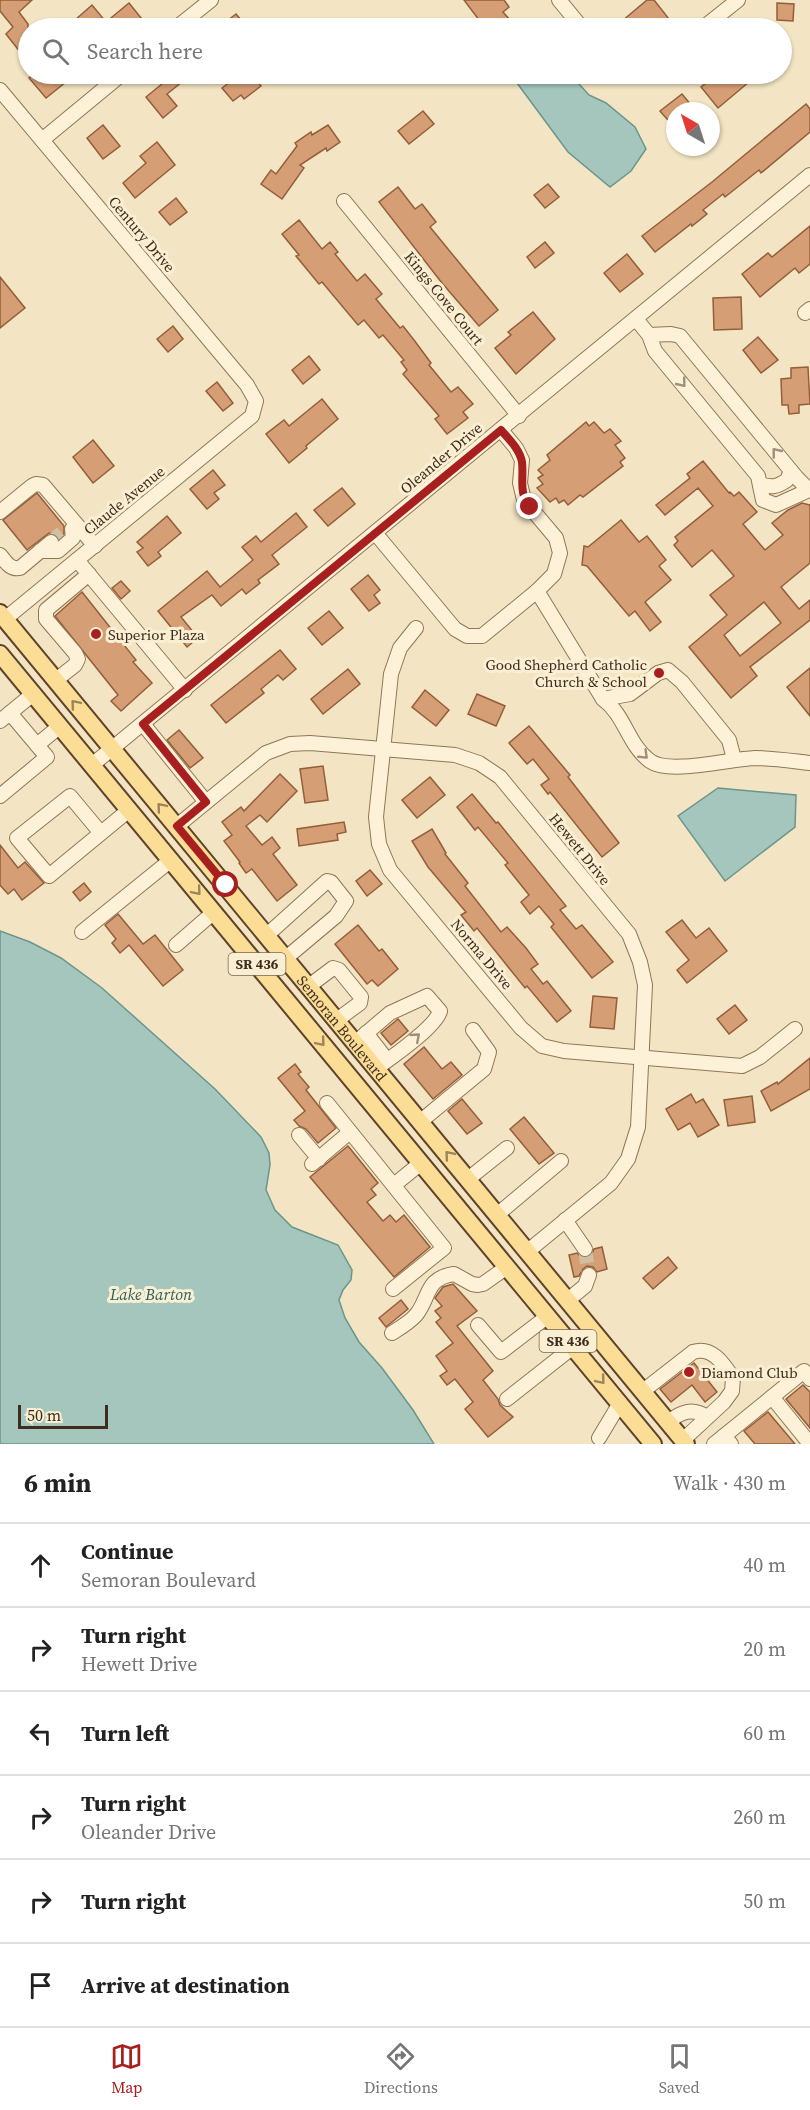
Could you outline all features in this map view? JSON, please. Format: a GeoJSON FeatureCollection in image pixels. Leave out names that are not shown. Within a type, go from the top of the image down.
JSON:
{"type":"FeatureCollection","features":[{"type":"Feature","properties":{"kind":"main road","name":"Semoran Boulevard"},"geometry":{"type":"LineString","coordinates":[[3,616],[337,1020],[361,1038],[421,1121],[685,1442]]}},
{"type":"Feature","properties":{"kind":"main road","name":"Semoran Boulevard"},"geometry":{"type":"LineString","coordinates":[[0,654],[653,1444]]}},
{"type":"Feature","properties":{"kind":"main road"},"geometry":{"type":"LineString","coordinates":[[483,1238],[502,1252],[514,1255],[528,1251]]}},
{"type":"Feature","properties":{"kind":"main road"},"geometry":{"type":"LineString","coordinates":[[508,1268],[519,1263],[532,1267],[553,1281]]}},
{"type":"Feature","properties":{"kind":"street"},"geometry":{"type":"LineString","coordinates":[[189,18],[211,0]]}},
{"type":"Feature","properties":{"kind":"street"},"geometry":{"type":"LineString","coordinates":[[559,0],[574,18]]}},
{"type":"Feature","properties":{"kind":"street"},"geometry":{"type":"LineString","coordinates":[[716,18],[738,0]]}},
{"type":"Feature","properties":{"kind":"street"},"geometry":{"type":"LineString","coordinates":[[42,140],[110,84]]}},
{"type":"Feature","properties":{"kind":"street","name":"Century Drive"},"geometry":{"type":"LineString","coordinates":[[0,90],[247,385],[256,401]]}},
{"type":"Feature","properties":{"kind":"street","name":"Oleander Drive"},"geometry":{"type":"LineString","coordinates":[[93,765],[636,319],[808,181]]}},
{"type":"Feature","properties":{"kind":"street","name":"Kings Cove Court"},"geometry":{"type":"LineString","coordinates":[[344,201],[519,416]]}},
{"type":"Feature","properties":{"kind":"street"},"geometry":{"type":"LineString","coordinates":[[636,319],[649,335],[655,351],[759,476],[763,500],[776,505],[809,491],[680,336],[649,335]]}},
{"type":"Feature","properties":{"kind":"street","name":"Claude Avenue"},"geometry":{"type":"LineString","coordinates":[[3,616],[77,560],[252,416],[256,401]]}},
{"type":"Feature","properties":{"kind":"street"},"geometry":{"type":"LineString","coordinates":[[376,534],[455,629],[466,636],[482,636],[537,591],[554,574],[560,553],[556,538],[524,500],[520,483],[522,460],[516,448],[501,430]]}},
{"type":"Feature","properties":{"kind":"street"},"geometry":{"type":"LineString","coordinates":[[760,484],[771,487],[780,485],[788,480],[791,471]]}},
{"type":"Feature","properties":{"kind":"street"},"geometry":{"type":"LineString","coordinates":[[0,512],[32,486],[39,484],[46,488],[72,528],[94,546]]}},
{"type":"Feature","properties":{"kind":"street"},"geometry":{"type":"LineString","coordinates":[[0,555],[9,567],[20,568],[46,547],[58,551],[74,538],[72,528]]}},
{"type":"Feature","properties":{"kind":"street"},"geometry":{"type":"LineString","coordinates":[[77,560],[185,690]]}},
{"type":"Feature","properties":{"kind":"street"},"geometry":{"type":"LineString","coordinates":[[56,680],[75,665],[78,659],[46,619],[45,613],[47,608],[89,574]]}},
{"type":"Feature","properties":{"kind":"street"},"geometry":{"type":"LineString","coordinates":[[537,591],[634,746],[651,762],[682,768],[734,759],[757,758],[810,763]]}},
{"type":"Feature","properties":{"kind":"street","name":"Norma Drive"},"geometry":{"type":"LineString","coordinates":[[416,628],[400,648],[391,674],[376,817],[379,844],[390,870],[521,1028],[542,1046],[564,1051],[742,1066],[760,1057],[795,1029]]}},
{"type":"Feature","properties":{"kind":"street"},"geometry":{"type":"LineString","coordinates":[[608,703],[630,694],[658,673],[668,670],[682,682],[729,740],[734,759]]}},
{"type":"Feature","properties":{"kind":"street"},"geometry":{"type":"LineString","coordinates":[[0,796],[47,757],[5,717],[33,694]]}},
{"type":"Feature","properties":{"kind":"street"},"geometry":{"type":"LineString","coordinates":[[143,724],[206,802]]}},
{"type":"Feature","properties":{"kind":"street"},"geometry":{"type":"LineString","coordinates":[[37,745],[60,726]]}},
{"type":"Feature","properties":{"kind":"street","name":"Hewett Drive"},"geometry":{"type":"LineString","coordinates":[[177,826],[266,753],[290,744],[310,743],[455,755],[479,763],[500,777],[629,934],[640,962],[645,986],[638,1127],[628,1159],[611,1183],[528,1251]]}},
{"type":"Feature","properties":{"kind":"street"},"geometry":{"type":"LineString","coordinates":[[100,832],[70,796],[17,838],[49,876],[129,810]]}},
{"type":"Feature","properties":{"kind":"street"},"geometry":{"type":"LineString","coordinates":[[82,932],[171,860]]}},
{"type":"Feature","properties":{"kind":"street"},"geometry":{"type":"LineString","coordinates":[[267,935],[327,881],[331,882],[346,901],[336,916],[286,958]]}},
{"type":"Feature","properties":{"kind":"street"},"geometry":{"type":"LineString","coordinates":[[176,945],[214,912]]}},
{"type":"Feature","properties":{"kind":"street"},"geometry":{"type":"LineString","coordinates":[[309,986],[333,968],[339,970],[361,997],[360,1003],[337,1020]]}},
{"type":"Feature","properties":{"kind":"street"},"geometry":{"type":"LineString","coordinates":[[361,1038],[399,1007],[427,996],[440,1011],[438,1016],[416,1038],[382,1064]]}},
{"type":"Feature","properties":{"kind":"street"},"geometry":{"type":"LineString","coordinates":[[421,1121],[484,1069],[489,1052],[473,1030]]}},
{"type":"Feature","properties":{"kind":"street"},"geometry":{"type":"LineString","coordinates":[[327,1103],[444,1248],[393,1289]]}},
{"type":"Feature","properties":{"kind":"street"},"geometry":{"type":"LineString","coordinates":[[299,1135],[315,1161],[351,1132]]}},
{"type":"Feature","properties":{"kind":"street"},"geometry":{"type":"LineString","coordinates":[[468,1179],[507,1148]]}},
{"type":"Feature","properties":{"kind":"street"},"geometry":{"type":"LineString","coordinates":[[498,1214],[561,1161]]}},
{"type":"Feature","properties":{"kind":"street"},"geometry":{"type":"LineString","coordinates":[[394,1185],[421,1162]]}},
{"type":"Feature","properties":{"kind":"street"},"geometry":{"type":"LineString","coordinates":[[565,1220],[585,1249]]}},
{"type":"Feature","properties":{"kind":"street"},"geometry":{"type":"LineString","coordinates":[[392,1333],[415,1316],[429,1288],[439,1278],[454,1274],[472,1284],[483,1284],[508,1268]]}},
{"type":"Feature","properties":{"kind":"street"},"geometry":{"type":"LineString","coordinates":[[568,1299],[585,1286],[589,1275]]}},
{"type":"Feature","properties":{"kind":"street"},"geometry":{"type":"LineString","coordinates":[[478,1325],[501,1352],[548,1316]]}},
{"type":"Feature","properties":{"kind":"street"},"geometry":{"type":"LineString","coordinates":[[507,1400],[573,1347]]}},
{"type":"Feature","properties":{"kind":"street"},"geometry":{"type":"LineString","coordinates":[[643,1391],[693,1352],[702,1350],[712,1353],[723,1364],[733,1378],[732,1391],[685,1442]]}},
{"type":"Feature","properties":{"kind":"street"},"geometry":{"type":"LineString","coordinates":[[723,1441],[804,1371],[810,1379]]}},
{"type":"Feature","properties":{"kind":"street"},"geometry":{"type":"LineString","coordinates":[[772,1397],[810,1444]]}},
{"type":"Feature","properties":{"kind":"street"},"geometry":{"type":"LineString","coordinates":[[598,1442],[620,1404]]}},
{"type":"Feature","properties":{"kind":"street"},"geometry":{"type":"LineString","coordinates":[[668,1422],[678,1414],[688,1411],[696,1411],[706,1417]]}},
{"type":"Feature","properties":{"kind":"water"},"geometry":{"type":"Polygon","coordinates":[[[518,84],[579,84],[589,95],[606,103],[635,127],[646,149],[631,171],[610,187],[568,152],[518,84]]]}},
{"type":"Feature","properties":{"kind":"water"},"geometry":{"type":"Polygon","coordinates":[[[718,788],[796,795],[795,827],[725,881],[678,816],[718,788]]]}},
{"type":"Feature","properties":{"kind":"water","name":"Lake Barton"},"geometry":{"type":"Polygon","coordinates":[[[0,931],[30,942],[61,958],[102,988],[215,1089],[261,1137],[269,1153],[270,1165],[266,1190],[275,1210],[292,1227],[338,1245],[352,1270],[351,1280],[339,1300],[345,1318],[359,1342],[382,1368],[413,1410],[434,1444],[0,1444],[0,931]]]}},
{"type":"Feature","properties":{"kind":"building"},"geometry":{"type":"Polygon","coordinates":[[[0,0],[32,0],[19,12],[24,18],[18,18],[18,49],[6,34],[13,27],[0,11],[0,0]]]}},
{"type":"Feature","properties":{"kind":"building"},"geometry":{"type":"Polygon","coordinates":[[[464,0],[504,0],[509,7],[503,12],[508,18],[478,18],[464,0]]]}},
{"type":"Feature","properties":{"kind":"building"},"geometry":{"type":"Polygon","coordinates":[[[647,0],[654,0],[668,18],[626,18],[647,0]]]}},
{"type":"Feature","properties":{"kind":"building"},"geometry":{"type":"Polygon","coordinates":[[[129,3],[141,18],[111,18],[129,3]]]}},
{"type":"Feature","properties":{"kind":"building"},"geometry":{"type":"Polygon","coordinates":[[[777,3],[794,4],[793,21],[792,18],[777,18],[777,3]]]}},
{"type":"Feature","properties":{"kind":"building"},"geometry":{"type":"Polygon","coordinates":[[[92,5],[103,18],[77,18],[92,5]]]}},
{"type":"Feature","properties":{"kind":"building"},"geometry":{"type":"Polygon","coordinates":[[[34,84],[64,84],[46,98],[34,84]]]}},
{"type":"Feature","properties":{"kind":"building"},"geometry":{"type":"Polygon","coordinates":[[[162,84],[180,84],[167,94],[177,106],[163,118],[146,97],[162,84]]]}},
{"type":"Feature","properties":{"kind":"building"},"geometry":{"type":"Polygon","coordinates":[[[227,84],[259,84],[261,86],[244,99],[241,95],[233,101],[222,88],[227,84]]]}},
{"type":"Feature","properties":{"kind":"building"},"geometry":{"type":"Polygon","coordinates":[[[705,84],[747,84],[720,106],[720,102],[713,102],[701,87],[705,84]]]}},
{"type":"Feature","properties":{"kind":"building"},"geometry":{"type":"Polygon","coordinates":[[[682,94],[689,102],[672,102],[682,94]]]}},
{"type":"Feature","properties":{"kind":"building"},"geometry":{"type":"Polygon","coordinates":[[[806,104],[810,109],[810,132],[761,173],[759,170],[725,197],[723,194],[703,210],[707,214],[655,252],[642,236],[712,182],[806,104]]]}},
{"type":"Feature","properties":{"kind":"building"},"geometry":{"type":"Polygon","coordinates":[[[666,106],[666,118],[660,111],[666,106]]]}},
{"type":"Feature","properties":{"kind":"building"},"geometry":{"type":"Polygon","coordinates":[[[423,111],[434,124],[409,144],[398,131],[423,111]]]}},
{"type":"Feature","properties":{"kind":"building"},"geometry":{"type":"Polygon","coordinates":[[[103,125],[120,146],[103,159],[87,138],[103,125]]]}},
{"type":"Feature","properties":{"kind":"building"},"geometry":{"type":"Polygon","coordinates":[[[328,125],[340,142],[300,165],[304,168],[282,199],[261,184],[271,170],[276,174],[297,146],[295,143],[311,132],[312,135],[328,125]]]}},
{"type":"Feature","properties":{"kind":"building"},"geometry":{"type":"Polygon","coordinates":[[[157,142],[175,165],[135,198],[123,183],[146,163],[140,156],[157,142]]]}},
{"type":"Feature","properties":{"kind":"building"},"geometry":{"type":"Polygon","coordinates":[[[548,184],[559,197],[545,208],[534,195],[548,184]]]}},
{"type":"Feature","properties":{"kind":"building"},"geometry":{"type":"Polygon","coordinates":[[[398,187],[415,209],[422,204],[436,222],[430,227],[498,310],[479,326],[442,283],[379,202],[398,187]]]}},
{"type":"Feature","properties":{"kind":"building"},"geometry":{"type":"Polygon","coordinates":[[[176,198],[187,212],[170,225],[159,212],[176,198]]]}},
{"type":"Feature","properties":{"kind":"building"},"geometry":{"type":"Polygon","coordinates":[[[299,220],[322,249],[330,242],[338,252],[335,254],[357,281],[365,274],[382,294],[376,299],[400,328],[403,326],[431,363],[429,365],[451,392],[458,387],[473,404],[463,412],[468,418],[447,434],[435,419],[439,416],[403,374],[407,370],[401,362],[404,360],[383,335],[379,338],[364,320],[358,325],[322,282],[319,284],[296,256],[299,255],[282,234],[299,220]]]}},
{"type":"Feature","properties":{"kind":"building"},"geometry":{"type":"Polygon","coordinates":[[[810,226],[810,264],[799,273],[795,268],[760,297],[742,274],[768,253],[772,257],[810,226]]]}},
{"type":"Feature","properties":{"kind":"building"},"geometry":{"type":"Polygon","coordinates":[[[545,242],[554,253],[535,268],[527,257],[545,242]]]}},
{"type":"Feature","properties":{"kind":"building"},"geometry":{"type":"Polygon","coordinates":[[[627,254],[643,274],[620,292],[604,273],[627,254]]]}},
{"type":"Feature","properties":{"kind":"building"},"geometry":{"type":"Polygon","coordinates":[[[0,277],[25,308],[0,328],[0,277]]]}},
{"type":"Feature","properties":{"kind":"building"},"geometry":{"type":"Polygon","coordinates":[[[741,297],[742,329],[714,330],[713,298],[741,297]]]}},
{"type":"Feature","properties":{"kind":"building"},"geometry":{"type":"Polygon","coordinates":[[[533,312],[555,339],[516,374],[495,348],[511,335],[508,332],[533,312]]]}},
{"type":"Feature","properties":{"kind":"building"},"geometry":{"type":"Polygon","coordinates":[[[173,326],[183,339],[168,352],[157,339],[173,326]]]}},
{"type":"Feature","properties":{"kind":"building"},"geometry":{"type":"Polygon","coordinates":[[[758,337],[778,360],[761,373],[743,350],[758,337]]]}},
{"type":"Feature","properties":{"kind":"building"},"geometry":{"type":"Polygon","coordinates":[[[309,356],[320,370],[303,384],[292,370],[309,356]]]}},
{"type":"Feature","properties":{"kind":"building"},"geometry":{"type":"Polygon","coordinates":[[[808,367],[810,404],[799,405],[799,413],[789,414],[788,405],[782,405],[781,379],[791,378],[791,368],[808,367]]]}},
{"type":"Feature","properties":{"kind":"building"},"geometry":{"type":"Polygon","coordinates":[[[217,382],[233,403],[223,411],[206,391],[217,382]]]}},
{"type":"Feature","properties":{"kind":"building"},"geometry":{"type":"Polygon","coordinates":[[[322,399],[338,419],[289,463],[266,434],[284,420],[289,426],[322,399]]]}},
{"type":"Feature","properties":{"kind":"building"},"geometry":{"type":"Polygon","coordinates":[[[586,422],[589,426],[594,422],[604,433],[610,429],[621,441],[615,445],[625,458],[620,462],[623,466],[583,497],[580,495],[568,505],[564,500],[559,503],[556,498],[550,502],[537,488],[543,484],[538,478],[543,475],[538,470],[550,460],[547,455],[586,422]]]}},
{"type":"Feature","properties":{"kind":"building"},"geometry":{"type":"Polygon","coordinates":[[[93,440],[114,466],[93,483],[73,457],[93,440]]]}},
{"type":"Feature","properties":{"kind":"building"},"geometry":{"type":"Polygon","coordinates":[[[703,461],[729,493],[734,496],[739,492],[757,512],[743,524],[765,550],[783,535],[772,523],[788,510],[802,503],[810,505],[810,563],[781,587],[799,609],[810,600],[810,620],[750,667],[757,676],[731,698],[689,647],[727,615],[710,595],[734,576],[712,550],[692,567],[674,545],[678,541],[675,537],[713,506],[698,488],[665,515],[656,505],[690,478],[687,474],[703,461]],[[764,602],[724,635],[740,656],[781,623],[764,602]]]}},
{"type":"Feature","properties":{"kind":"building"},"geometry":{"type":"Polygon","coordinates":[[[213,470],[225,485],[214,493],[219,499],[207,509],[190,489],[213,470]]]}},
{"type":"Feature","properties":{"kind":"building"},"geometry":{"type":"Polygon","coordinates":[[[342,488],[355,504],[328,526],[314,510],[342,488]]]}},
{"type":"Feature","properties":{"kind":"building"},"geometry":{"type":"Polygon","coordinates":[[[37,493],[64,526],[64,534],[59,538],[49,533],[27,550],[3,520],[37,493]]]}},
{"type":"Feature","properties":{"kind":"building"},"geometry":{"type":"Polygon","coordinates":[[[296,513],[307,527],[272,555],[279,564],[258,580],[260,583],[246,594],[242,589],[221,606],[212,595],[181,617],[198,638],[187,647],[158,611],[207,571],[220,587],[253,560],[242,547],[256,536],[261,542],[296,513]]]}},
{"type":"Feature","properties":{"kind":"building"},"geometry":{"type":"Polygon","coordinates":[[[167,516],[181,533],[158,552],[161,556],[148,566],[137,552],[143,548],[137,542],[167,516]]]}},
{"type":"Feature","properties":{"kind":"building"},"geometry":{"type":"Polygon","coordinates":[[[621,520],[639,542],[647,536],[666,560],[659,566],[671,580],[645,602],[661,622],[650,631],[635,611],[629,616],[587,566],[582,565],[584,546],[588,547],[621,520]]]}},
{"type":"Feature","properties":{"kind":"building"},"geometry":{"type":"Polygon","coordinates":[[[368,575],[380,590],[374,595],[380,603],[369,611],[351,589],[368,575]]]}},
{"type":"Feature","properties":{"kind":"building"},"geometry":{"type":"Polygon","coordinates":[[[121,581],[130,591],[121,599],[112,588],[121,581]]]}},
{"type":"Feature","properties":{"kind":"building"},"geometry":{"type":"Polygon","coordinates":[[[82,592],[136,660],[133,662],[152,683],[121,711],[111,701],[118,695],[55,616],[82,592]]]}},
{"type":"Feature","properties":{"kind":"building"},"geometry":{"type":"Polygon","coordinates":[[[329,611],[343,628],[322,645],[308,628],[329,611]]]}},
{"type":"Feature","properties":{"kind":"building"},"geometry":{"type":"Polygon","coordinates":[[[280,650],[296,669],[283,680],[278,675],[261,689],[264,693],[226,723],[211,705],[280,650]]]}},
{"type":"Feature","properties":{"kind":"building"},"geometry":{"type":"Polygon","coordinates":[[[810,668],[810,716],[787,687],[810,668]]]}},
{"type":"Feature","properties":{"kind":"building"},"geometry":{"type":"Polygon","coordinates":[[[348,669],[360,684],[323,714],[311,699],[348,669]]]}},
{"type":"Feature","properties":{"kind":"building"},"geometry":{"type":"Polygon","coordinates":[[[425,690],[449,710],[436,726],[412,707],[425,690]]]}},
{"type":"Feature","properties":{"kind":"building"},"geometry":{"type":"Polygon","coordinates":[[[477,694],[505,706],[496,726],[468,714],[477,694]]]}},
{"type":"Feature","properties":{"kind":"building"},"geometry":{"type":"Polygon","coordinates":[[[529,726],[570,775],[568,777],[619,843],[602,857],[550,792],[548,794],[541,785],[549,779],[533,759],[527,764],[509,743],[529,726]]]}},
{"type":"Feature","properties":{"kind":"building"},"geometry":{"type":"Polygon","coordinates":[[[179,730],[203,758],[190,768],[167,740],[179,730]]]}},
{"type":"Feature","properties":{"kind":"building"},"geometry":{"type":"Polygon","coordinates":[[[323,766],[328,800],[305,803],[300,769],[323,766]]]}},
{"type":"Feature","properties":{"kind":"building"},"geometry":{"type":"Polygon","coordinates":[[[280,774],[297,791],[267,822],[260,815],[246,826],[262,845],[272,837],[280,848],[273,854],[297,885],[277,901],[252,869],[246,873],[239,863],[224,841],[232,835],[222,822],[241,807],[244,811],[280,774]]]}},
{"type":"Feature","properties":{"kind":"building"},"geometry":{"type":"Polygon","coordinates":[[[430,777],[445,795],[417,818],[402,800],[430,777]]]}},
{"type":"Feature","properties":{"kind":"building"},"geometry":{"type":"Polygon","coordinates":[[[472,794],[496,823],[498,822],[566,906],[560,910],[576,929],[582,925],[613,962],[592,978],[551,927],[554,924],[539,906],[530,914],[521,902],[529,895],[505,865],[508,863],[478,827],[475,830],[457,807],[472,794]]]}},
{"type":"Feature","properties":{"kind":"building"},"geometry":{"type":"Polygon","coordinates":[[[344,822],[346,832],[337,834],[338,840],[299,846],[297,829],[344,822]]]}},
{"type":"Feature","properties":{"kind":"building"},"geometry":{"type":"Polygon","coordinates":[[[432,829],[445,854],[468,883],[465,886],[501,932],[507,927],[526,948],[538,964],[531,969],[543,984],[547,981],[571,1011],[557,1022],[527,986],[525,988],[477,928],[474,931],[461,915],[466,912],[428,867],[412,841],[432,829]]]}},
{"type":"Feature","properties":{"kind":"building"},"geometry":{"type":"Polygon","coordinates":[[[0,845],[18,868],[25,862],[44,883],[22,900],[14,889],[8,894],[0,885],[0,845]]]}},
{"type":"Feature","properties":{"kind":"building"},"geometry":{"type":"Polygon","coordinates":[[[370,870],[382,884],[367,896],[356,881],[370,870]]]}},
{"type":"Feature","properties":{"kind":"building"},"geometry":{"type":"Polygon","coordinates":[[[84,883],[91,892],[80,901],[73,892],[84,883]]]}},
{"type":"Feature","properties":{"kind":"building"},"geometry":{"type":"Polygon","coordinates":[[[118,914],[143,944],[155,935],[183,970],[163,986],[129,945],[120,953],[112,943],[116,939],[105,925],[118,914]]]}},
{"type":"Feature","properties":{"kind":"building"},"geometry":{"type":"Polygon","coordinates":[[[682,920],[696,938],[709,928],[727,951],[687,983],[677,970],[689,960],[666,932],[682,920]]]}},
{"type":"Feature","properties":{"kind":"building"},"geometry":{"type":"Polygon","coordinates":[[[358,925],[379,951],[382,949],[398,969],[378,986],[372,980],[367,984],[335,944],[358,925]]]}},
{"type":"Feature","properties":{"kind":"building"},"geometry":{"type":"Polygon","coordinates":[[[593,996],[617,998],[614,1029],[590,1027],[593,996]]]}},
{"type":"Feature","properties":{"kind":"building"},"geometry":{"type":"Polygon","coordinates":[[[735,1005],[747,1020],[729,1034],[717,1019],[735,1005]]]}},
{"type":"Feature","properties":{"kind":"building"},"geometry":{"type":"Polygon","coordinates":[[[398,1019],[408,1031],[391,1045],[381,1033],[398,1019]]]}},
{"type":"Feature","properties":{"kind":"building"},"geometry":{"type":"Polygon","coordinates":[[[424,1047],[442,1069],[451,1062],[462,1075],[433,1099],[404,1064],[424,1047]]]}},
{"type":"Feature","properties":{"kind":"building"},"geometry":{"type":"Polygon","coordinates":[[[810,1058],[810,1089],[771,1111],[761,1091],[777,1082],[778,1084],[810,1058]]]}},
{"type":"Feature","properties":{"kind":"building"},"geometry":{"type":"Polygon","coordinates":[[[295,1064],[301,1072],[298,1074],[309,1087],[306,1090],[336,1128],[318,1143],[306,1129],[294,1120],[305,1111],[278,1078],[295,1064]]]}},
{"type":"Feature","properties":{"kind":"building"},"geometry":{"type":"Polygon","coordinates":[[[691,1094],[696,1103],[703,1099],[719,1125],[698,1137],[690,1123],[678,1130],[666,1109],[691,1094]]]}},
{"type":"Feature","properties":{"kind":"building"},"geometry":{"type":"Polygon","coordinates":[[[752,1096],[755,1122],[728,1126],[724,1100],[752,1096]]]}},
{"type":"Feature","properties":{"kind":"building"},"geometry":{"type":"Polygon","coordinates":[[[462,1099],[482,1123],[467,1134],[448,1111],[462,1099]]]}},
{"type":"Feature","properties":{"kind":"building"},"geometry":{"type":"Polygon","coordinates":[[[524,1117],[554,1153],[539,1164],[510,1129],[524,1117]]]}},
{"type":"Feature","properties":{"kind":"building"},"geometry":{"type":"Polygon","coordinates":[[[348,1146],[378,1183],[371,1189],[376,1195],[367,1202],[383,1221],[390,1215],[396,1222],[404,1215],[430,1247],[394,1277],[310,1177],[348,1146]]]}},
{"type":"Feature","properties":{"kind":"building"},"geometry":{"type":"Polygon","coordinates":[[[602,1247],[607,1269],[597,1272],[593,1267],[587,1266],[579,1276],[574,1277],[569,1255],[577,1253],[586,1258],[591,1256],[594,1249],[602,1247]]]}},
{"type":"Feature","properties":{"kind":"building"},"geometry":{"type":"Polygon","coordinates":[[[668,1257],[677,1268],[653,1289],[643,1278],[668,1257]]]}},
{"type":"Feature","properties":{"kind":"building"},"geometry":{"type":"Polygon","coordinates":[[[453,1284],[477,1311],[457,1326],[493,1371],[483,1380],[500,1405],[513,1417],[488,1437],[465,1409],[473,1402],[455,1379],[447,1385],[440,1376],[447,1371],[436,1356],[453,1343],[436,1322],[441,1318],[435,1311],[442,1306],[435,1298],[443,1287],[453,1284]]]}},
{"type":"Feature","properties":{"kind":"building"},"geometry":{"type":"Polygon","coordinates":[[[401,1300],[408,1309],[386,1327],[379,1318],[401,1300]]]}},
{"type":"Feature","properties":{"kind":"building","name":"Diamond Club"},"geometry":{"type":"Polygon","coordinates":[[[694,1363],[717,1392],[705,1402],[692,1385],[671,1402],[660,1389],[694,1363]]]}},
{"type":"Feature","properties":{"kind":"building"},"geometry":{"type":"Polygon","coordinates":[[[803,1385],[810,1392],[810,1428],[786,1399],[803,1385]]]}},
{"type":"Feature","properties":{"kind":"building"},"geometry":{"type":"Polygon","coordinates":[[[768,1412],[795,1444],[755,1444],[744,1431],[768,1412]]]}},
{"type":"Feature","properties":{"kind":"tunnel"},"geometry":{"type":"LineString","coordinates":[[51,542],[66,529]]}},
{"type":"Feature","properties":{"kind":"tunnel"},"geometry":{"type":"LineString","coordinates":[[585,1249],[589,1275]]}},
{"type":"Feature","properties":{"kind":"place","name":"Superior Plaza"},"geometry":{"type":"Point","coordinates":[96,634]}},
{"type":"Feature","properties":{"kind":"place","name":"Good Shepherd Catholic Church & School"},"geometry":{"type":"Point","coordinates":[659,673]}},
{"type":"Feature","properties":{"kind":"place","name":"Diamond Club"},"geometry":{"type":"Point","coordinates":[689,1372]}},
{"type":"Feature","properties":{"kind":"route"},"geometry":{"type":"LineString","coordinates":[[226,885],[177,826],[206,802],[143,724],[501,430],[516,448],[522,460],[520,483],[524,500],[530,507]]}}]}
